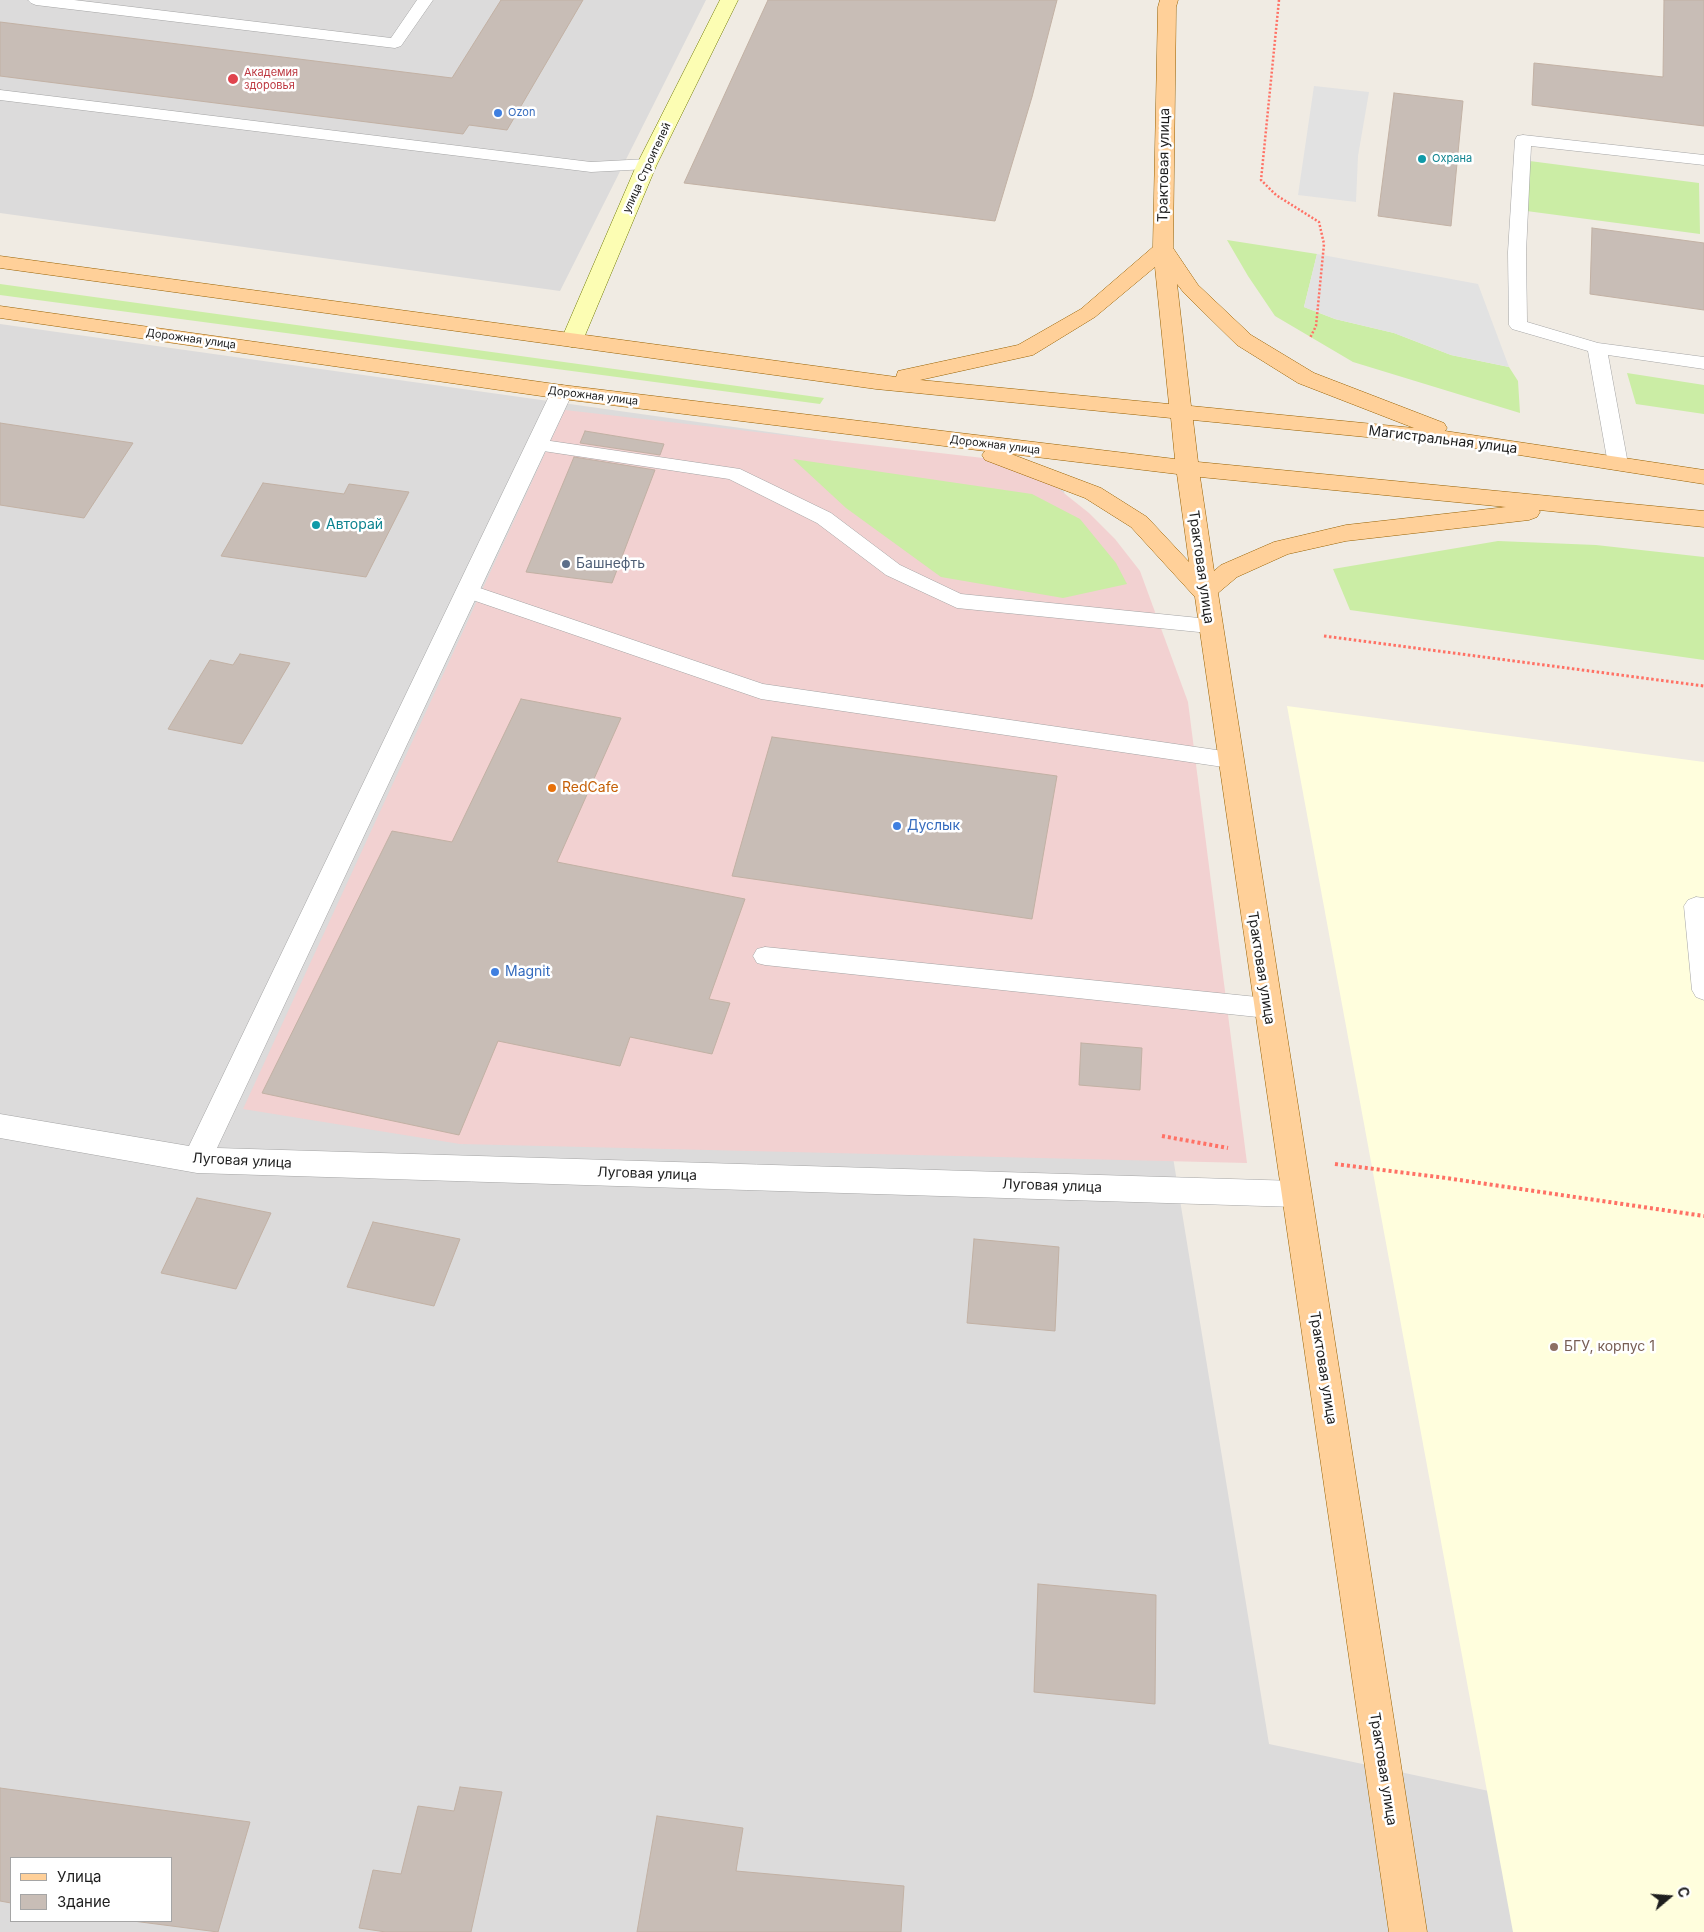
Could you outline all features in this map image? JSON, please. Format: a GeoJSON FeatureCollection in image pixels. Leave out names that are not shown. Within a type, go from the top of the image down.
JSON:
{"type":"FeatureCollection","features":[{"type":"Feature","properties":{"kind":"main road","name":"улица Строителей"},"geometry":{"type":"LineString","coordinates":[[572,340],[647,164],[729,0]]}},
{"type":"Feature","properties":{"kind":"main road","name":"Трактовая улица"},"geometry":{"type":"LineString","coordinates":[[1169,0],[1167,7],[1163,249],[1187,468],[1209,626],[1408,1932]]}},
{"type":"Feature","properties":{"kind":"main road"},"geometry":{"type":"LineString","coordinates":[[876,382],[955,367],[1025,350],[1088,312],[1163,249],[1191,289],[1244,340],[1266,354],[1306,378],[1468,440]]}},
{"type":"Feature","properties":{"kind":"main road"},"geometry":{"type":"LineString","coordinates":[[0,262],[876,382],[1181,412]]}},
{"type":"Feature","properties":{"kind":"main road","name":"Дорожная улица"},"geometry":{"type":"LineString","coordinates":[[0,312],[562,392],[1187,468]]}},
{"type":"Feature","properties":{"kind":"main road","name":"Магистральная улица"},"geometry":{"type":"LineString","coordinates":[[1181,412],[1468,440],[1704,477]]}},
{"type":"Feature","properties":{"kind":"main road"},"geometry":{"type":"LineString","coordinates":[[954,440],[1093,493],[1139,522],[1204,592],[1229,571],[1282,548],[1346,533],[1583,506]]}},
{"type":"Feature","properties":{"kind":"main road"},"geometry":{"type":"LineString","coordinates":[[1187,468],[1704,519]]}},
{"type":"Feature","properties":{"kind":"street"},"geometry":{"type":"LineString","coordinates":[[197,1160],[562,392]]}},
{"type":"Feature","properties":{"kind":"street","name":"Луговая улица"},"geometry":{"type":"LineString","coordinates":[[0,1126],[197,1160],[1296,1194]]}},
{"type":"Feature","properties":{"kind":"lane"},"geometry":{"type":"LineString","coordinates":[[36,0],[395,43],[425,0]]}},
{"type":"Feature","properties":{"kind":"lane"},"geometry":{"type":"LineString","coordinates":[[0,95],[591,167],[647,164]]}},
{"type":"Feature","properties":{"kind":"lane"},"geometry":{"type":"LineString","coordinates":[[1704,160],[1522,140],[1517,252],[1518,325],[1597,348],[1704,363]]}},
{"type":"Feature","properties":{"kind":"lane"},"geometry":{"type":"LineString","coordinates":[[1597,348],[1618,464]]}},
{"type":"Feature","properties":{"kind":"lane"},"geometry":{"type":"LineString","coordinates":[[537,445],[734,473],[824,518],[893,570],[957,601],[1209,626]]}},
{"type":"Feature","properties":{"kind":"lane"},"geometry":{"type":"LineString","coordinates":[[468,591],[761,691],[1230,760]]}},
{"type":"Feature","properties":{"kind":"lane"},"geometry":{"type":"LineString","coordinates":[[1704,907],[1696,906],[1704,990]]}},
{"type":"Feature","properties":{"kind":"lane"},"geometry":{"type":"LineString","coordinates":[[765,956],[1267,1008]]}},
{"type":"Feature","properties":{"kind":"path"},"geometry":{"type":"LineString","coordinates":[[1279,0],[1260,180],[1276,195],[1319,222],[1324,244],[1316,326],[1308,340]]}},
{"type":"Feature","properties":{"kind":"path"},"geometry":{"type":"LineString","coordinates":[[1324,636],[1704,686]]}},
{"type":"Feature","properties":{"kind":"path"},"geometry":{"type":"LineString","coordinates":[[1162,1136],[1290,1159],[1446,1178],[1704,1216]]}},
{"type":"Feature","properties":{"kind":"shaded area"},"geometry":{"type":"Polygon","coordinates":[[[0,0],[706,0],[560,291],[0,213],[0,0]]]}},
{"type":"Feature","properties":{"kind":"shaded area"},"geometry":{"type":"Polygon","coordinates":[[[1314,86],[1369,92],[1358,156],[1356,202],[1298,195],[1314,86]]]}},
{"type":"Feature","properties":{"kind":"shaded area"},"geometry":{"type":"Polygon","coordinates":[[[1317,254],[1478,284],[1509,367],[1451,355],[1394,333],[1335,319],[1304,307],[1317,254]]]}},
{"type":"Feature","properties":{"kind":"shaded area"},"geometry":{"type":"Polygon","coordinates":[[[0,324],[1061,473],[1269,1744],[1704,1837],[1704,1932],[0,1932],[0,324]]]}},
{"type":"Feature","properties":{"kind":"shaded area"},"geometry":{"type":"Polygon","coordinates":[[[565,410],[992,459],[1055,486],[1089,513],[1115,539],[1140,571],[1188,702],[1247,1163],[460,1144],[243,1109],[565,410]]]}},
{"type":"Feature","properties":{"kind":"shaded area","name":"БГУ, корпус 1"},"geometry":{"type":"Polygon","coordinates":[[[1287,706],[1704,762],[1704,1932],[1513,1932],[1287,706]]]}},
{"type":"Feature","properties":{"kind":"green space"},"geometry":{"type":"Polygon","coordinates":[[[1522,160],[1699,183],[1700,234],[1519,210],[1522,160]]]}},
{"type":"Feature","properties":{"kind":"green space"},"geometry":{"type":"Polygon","coordinates":[[[1227,240],[1317,254],[1304,307],[1335,319],[1394,333],[1451,355],[1509,367],[1518,381],[1520,413],[1353,362],[1275,316],[1227,240]]]}},
{"type":"Feature","properties":{"kind":"green space"},"geometry":{"type":"Polygon","coordinates":[[[0,284],[824,398],[820,404],[0,295],[0,284]]]}},
{"type":"Feature","properties":{"kind":"green space"},"geometry":{"type":"Polygon","coordinates":[[[1627,373],[1704,385],[1704,414],[1636,404],[1627,373]]]}},
{"type":"Feature","properties":{"kind":"green space"},"geometry":{"type":"Polygon","coordinates":[[[793,459],[1032,494],[1080,519],[1116,563],[1127,584],[1063,598],[941,577],[846,508],[793,459]]]}},
{"type":"Feature","properties":{"kind":"green space"},"geometry":{"type":"Polygon","coordinates":[[[1498,541],[1596,545],[1704,557],[1704,660],[1350,610],[1333,569],[1498,541]]]}},
{"type":"Feature","properties":{"kind":"building"},"geometry":{"type":"Polygon","coordinates":[[[501,0],[583,0],[507,130],[469,125],[463,134],[0,76],[0,22],[452,78],[501,0]]]}},
{"type":"Feature","properties":{"kind":"building"},"geometry":{"type":"Polygon","coordinates":[[[768,0],[1057,0],[1032,97],[995,221],[684,183],[768,0]]]}},
{"type":"Feature","properties":{"kind":"building"},"geometry":{"type":"Polygon","coordinates":[[[1664,0],[1704,0],[1704,126],[1532,105],[1534,63],[1663,77],[1664,0]]]}},
{"type":"Feature","properties":{"kind":"building","name":"Охрана"},"geometry":{"type":"Polygon","coordinates":[[[1394,93],[1463,101],[1451,226],[1378,216],[1394,93]]]}},
{"type":"Feature","properties":{"kind":"building"},"geometry":{"type":"Polygon","coordinates":[[[1592,228],[1704,243],[1704,310],[1590,294],[1592,228]]]}},
{"type":"Feature","properties":{"kind":"building"},"geometry":{"type":"Polygon","coordinates":[[[0,423],[133,443],[84,518],[0,505],[0,423]]]}},
{"type":"Feature","properties":{"kind":"building"},"geometry":{"type":"Polygon","coordinates":[[[585,431],[664,444],[660,455],[580,443],[585,431]]]}},
{"type":"Feature","properties":{"kind":"building"},"geometry":{"type":"Polygon","coordinates":[[[574,457],[655,470],[612,583],[526,572],[574,457]]]}},
{"type":"Feature","properties":{"kind":"building","name":"Авторай"},"geometry":{"type":"Polygon","coordinates":[[[263,483],[344,494],[349,484],[409,492],[366,577],[221,556],[263,483]]]}},
{"type":"Feature","properties":{"kind":"building"},"geometry":{"type":"Polygon","coordinates":[[[240,654],[290,663],[242,744],[168,729],[210,660],[233,665],[240,654]]]}},
{"type":"Feature","properties":{"kind":"building"},"geometry":{"type":"Polygon","coordinates":[[[521,699],[621,718],[557,862],[745,899],[709,999],[730,1003],[712,1054],[630,1037],[620,1066],[498,1041],[459,1135],[262,1093],[392,831],[452,842],[521,699]]]}},
{"type":"Feature","properties":{"kind":"building","name":"Дуслык"},"geometry":{"type":"Polygon","coordinates":[[[772,737],[1057,776],[1032,919],[732,876],[772,737]]]}},
{"type":"Feature","properties":{"kind":"building"},"geometry":{"type":"Polygon","coordinates":[[[1081,1043],[1142,1048],[1140,1090],[1079,1085],[1081,1043]]]}},
{"type":"Feature","properties":{"kind":"building"},"geometry":{"type":"Polygon","coordinates":[[[197,1198],[271,1213],[236,1289],[161,1273],[197,1198]]]}},
{"type":"Feature","properties":{"kind":"building"},"geometry":{"type":"Polygon","coordinates":[[[373,1222],[460,1239],[434,1306],[347,1287],[373,1222]]]}},
{"type":"Feature","properties":{"kind":"building"},"geometry":{"type":"Polygon","coordinates":[[[974,1239],[1059,1247],[1055,1331],[967,1323],[974,1239]]]}},
{"type":"Feature","properties":{"kind":"building"},"geometry":{"type":"Polygon","coordinates":[[[1038,1584],[1156,1595],[1155,1704],[1034,1692],[1038,1584]]]}},
{"type":"Feature","properties":{"kind":"building"},"geometry":{"type":"Polygon","coordinates":[[[460,1787],[502,1792],[471,1932],[386,1932],[359,1928],[373,1870],[401,1874],[418,1806],[454,1811],[460,1787]]]}},
{"type":"Feature","properties":{"kind":"building"},"geometry":{"type":"Polygon","coordinates":[[[0,1788],[250,1822],[218,1932],[141,1922],[172,1922],[172,1857],[10,1857],[10,1903],[0,1901],[0,1788]]]}},
{"type":"Feature","properties":{"kind":"building"},"geometry":{"type":"Polygon","coordinates":[[[657,1816],[743,1828],[736,1871],[904,1886],[901,1932],[637,1932],[657,1816]]]}},
{"type":"Feature","properties":{"kind":"place","name":"Академия здоровья"},"geometry":{"type":"Point","coordinates":[233,79]}},
{"type":"Feature","properties":{"kind":"place","name":"Ozon"},"geometry":{"type":"Point","coordinates":[498,113]}},
{"type":"Feature","properties":{"kind":"place","name":"Охрана"},"geometry":{"type":"Point","coordinates":[1422,159]}},
{"type":"Feature","properties":{"kind":"place","name":"Авторай"},"geometry":{"type":"Point","coordinates":[316,525]}},
{"type":"Feature","properties":{"kind":"place","name":"Башнефть"},"geometry":{"type":"Point","coordinates":[566,564]}},
{"type":"Feature","properties":{"kind":"place","name":"RedCafe"},"geometry":{"type":"Point","coordinates":[552,788]}},
{"type":"Feature","properties":{"kind":"place","name":"Дуслык"},"geometry":{"type":"Point","coordinates":[897,826]}},
{"type":"Feature","properties":{"kind":"place","name":"Magnit"},"geometry":{"type":"Point","coordinates":[495,972]}},
{"type":"Feature","properties":{"kind":"place","name":"БГУ, корпус 1"},"geometry":{"type":"Point","coordinates":[1554,1347]}}]}
